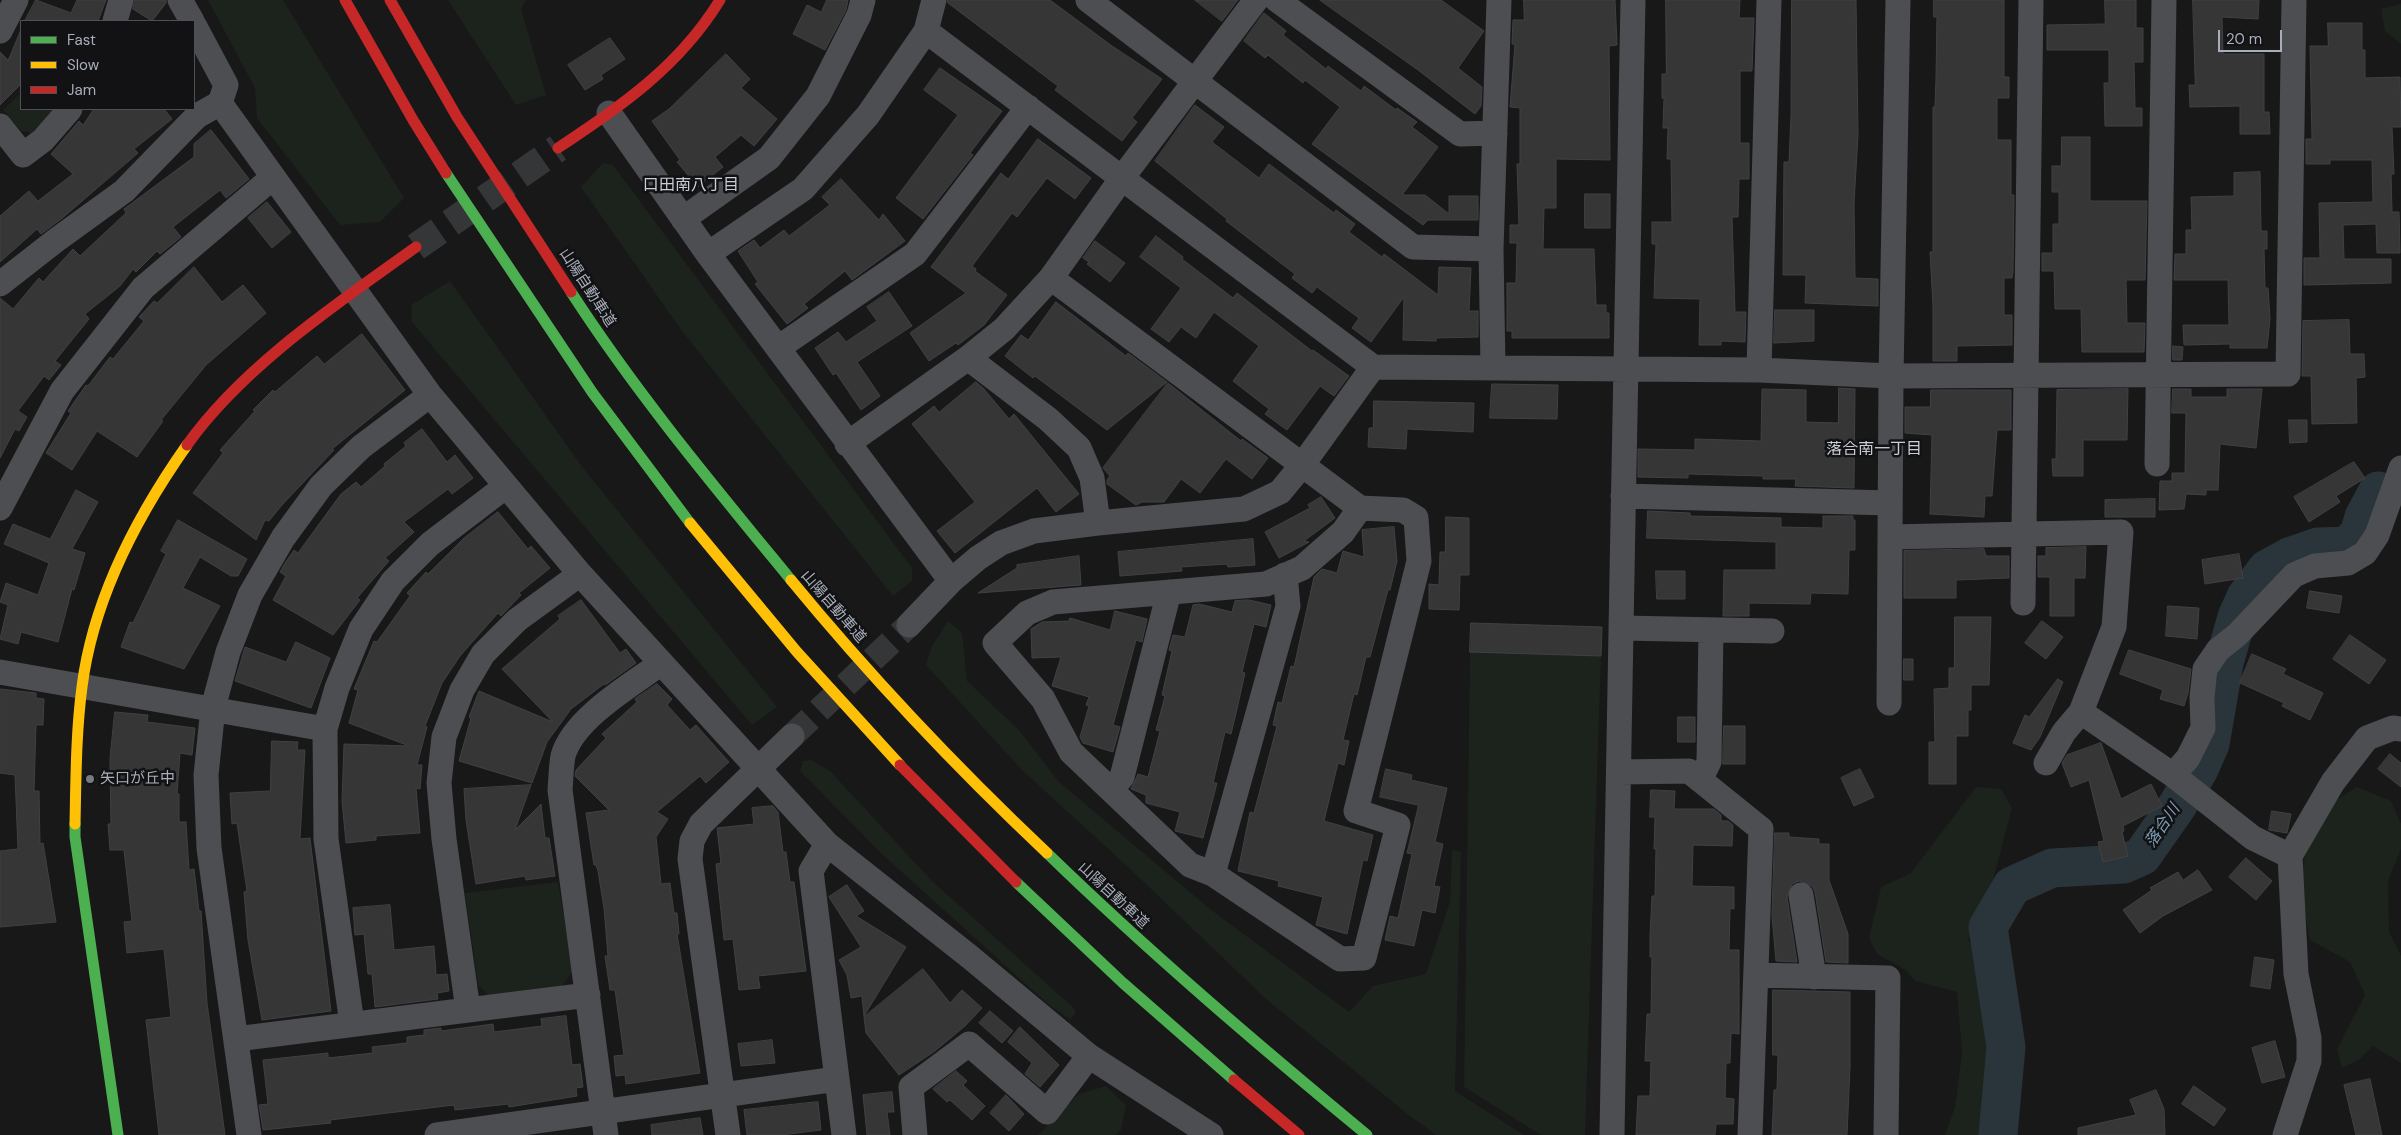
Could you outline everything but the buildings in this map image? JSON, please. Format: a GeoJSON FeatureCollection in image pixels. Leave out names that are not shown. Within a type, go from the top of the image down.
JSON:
{"type":"FeatureCollection","features":[{"type":"Feature","properties":{"kind":"main road"},"geometry":{"type":"LineString","coordinates":[[345,0],[423,137],[580,376],[651,473],[731,573],[806,662],[991,860],[1096,960],[1203,1056],[1299,1135]]}},
{"type":"Feature","properties":{"kind":"main road","name":"山陽自動車道"},"geometry":{"type":"LineString","coordinates":[[390,0],[457,117],[610,352],[700,470],[836,634],[922,729],[1018,826],[1123,927],[1245,1034],[1367,1135]]}},
{"type":"Feature","properties":{"kind":"main road"},"geometry":{"type":"LineString","coordinates":[[558,148],[658,76],[686,50],[711,18],[720,0]]}},
{"type":"Feature","properties":{"kind":"main road"},"geometry":{"type":"LineString","coordinates":[[118,1135],[75,837],[76,760],[82,686],[96,622],[128,543],[158,488],[203,422],[263,362],[354,291],[416,247]]}},
{"type":"Feature","properties":{"kind":"street"},"geometry":{"type":"LineString","coordinates":[[0,31],[16,0]]}},
{"type":"Feature","properties":{"kind":"street"},"geometry":{"type":"LineString","coordinates":[[115,20],[121,0]]}},
{"type":"Feature","properties":{"kind":"street"},"geometry":{"type":"LineString","coordinates":[[180,0],[191,20]]}},
{"type":"Feature","properties":{"kind":"street"},"geometry":{"type":"LineString","coordinates":[[683,219],[769,158],[818,96],[859,15],[862,0]]}},
{"type":"Feature","properties":{"kind":"street"},"geometry":{"type":"LineString","coordinates":[[708,254],[802,189],[868,115],[926,31],[934,0]]}},
{"type":"Feature","properties":{"kind":"street"},"geometry":{"type":"LineString","coordinates":[[1088,0],[1413,248],[1491,249]]}},
{"type":"Feature","properties":{"kind":"street"},"geometry":{"type":"LineString","coordinates":[[847,444],[968,358],[1004,329],[1051,278],[1122,178],[1256,0]]}},
{"type":"Feature","properties":{"kind":"street"},"geometry":{"type":"LineString","coordinates":[[1277,0],[1460,134],[1495,134]]}},
{"type":"Feature","properties":{"kind":"street"},"geometry":{"type":"LineString","coordinates":[[1493,368],[1491,249],[1498,0]]}},
{"type":"Feature","properties":{"kind":"street"},"geometry":{"type":"LineString","coordinates":[[1612,1135],[1622,628],[1624,370],[1633,0]]}},
{"type":"Feature","properties":{"kind":"street"},"geometry":{"type":"LineString","coordinates":[[1759,370],[1769,0]]}},
{"type":"Feature","properties":{"kind":"street"},"geometry":{"type":"LineString","coordinates":[[1888,703],[1891,376],[1898,0]]}},
{"type":"Feature","properties":{"kind":"street"},"geometry":{"type":"LineString","coordinates":[[2024,602],[2031,0]]}},
{"type":"Feature","properties":{"kind":"street"},"geometry":{"type":"LineString","coordinates":[[2157,464],[2160,375],[2164,0]]}},
{"type":"Feature","properties":{"kind":"street"},"geometry":{"type":"LineString","coordinates":[[926,31],[1373,367],[1759,370],[1891,376],[2288,374],[2294,0]]}},
{"type":"Feature","properties":{"kind":"street"},"geometry":{"type":"LineString","coordinates":[[0,284],[54,241],[124,192],[197,116],[220,102],[226,85],[195,27]]}},
{"type":"Feature","properties":{"kind":"street"},"geometry":{"type":"LineString","coordinates":[[220,102],[272,178],[430,395],[580,574],[660,664],[827,844],[970,957],[1089,1056],[1210,1135]]}},
{"type":"Feature","properties":{"kind":"street"},"geometry":{"type":"LineString","coordinates":[[778,348],[914,254],[1028,107]]}},
{"type":"Feature","properties":{"kind":"street"},"geometry":{"type":"LineString","coordinates":[[0,126],[23,155],[43,140],[69,110]]}},
{"type":"Feature","properties":{"kind":"street"},"geometry":{"type":"LineString","coordinates":[[609,113],[708,254],[847,444],[951,581]]}},
{"type":"Feature","properties":{"kind":"street"},"geometry":{"type":"LineString","coordinates":[[0,508],[4,496],[62,391],[143,288],[272,178]]}},
{"type":"Feature","properties":{"kind":"street"},"geometry":{"type":"LineString","coordinates":[[1051,278],[1360,508],[1403,510],[1416,518],[1419,561],[1356,811],[1398,825],[1364,958],[1340,959],[1213,874],[1190,865],[1071,752],[1043,699],[995,643],[1027,613],[1053,602],[1266,584],[1302,568],[1343,532],[1360,508]]}},
{"type":"Feature","properties":{"kind":"street"},"geometry":{"type":"LineString","coordinates":[[968,358],[1048,418],[1079,448],[1092,478],[1098,523]]}},
{"type":"Feature","properties":{"kind":"street"},"geometry":{"type":"LineString","coordinates":[[909,624],[951,581],[978,558],[1001,543],[1034,531],[1244,509],[1280,492],[1303,464],[1373,367]]}},
{"type":"Feature","properties":{"kind":"street"},"geometry":{"type":"LineString","coordinates":[[249,1135],[209,848],[206,775],[213,708],[228,652],[250,596],[283,538],[321,486],[361,448],[430,395]]}},
{"type":"Feature","properties":{"kind":"street"},"geometry":{"type":"LineString","coordinates":[[2173,775],[2188,758],[2203,728],[2202,697],[2206,669],[2218,650],[2237,635],[2294,575],[2314,566],[2348,563],[2365,553],[2377,535],[2401,468]]}},
{"type":"Feature","properties":{"kind":"street"},"geometry":{"type":"LineString","coordinates":[[352,1024],[326,840],[324,729],[337,688],[361,629],[394,581],[430,544],[506,486]]}},
{"type":"Feature","properties":{"kind":"street"},"geometry":{"type":"LineString","coordinates":[[1623,496],[1890,503]]}},
{"type":"Feature","properties":{"kind":"street"},"geometry":{"type":"LineString","coordinates":[[1890,536],[2025,532],[2121,532],[2114,626],[2080,712],[2064,732],[2046,763]]}},
{"type":"Feature","properties":{"kind":"street"},"geometry":{"type":"LineString","coordinates":[[468,1010],[444,839],[439,783],[444,737],[462,690],[484,654],[516,620],[580,574]]}},
{"type":"Feature","properties":{"kind":"street"},"geometry":{"type":"LineString","coordinates":[[1213,874],[1288,606],[1285,575]]}},
{"type":"Feature","properties":{"kind":"street"},"geometry":{"type":"LineString","coordinates":[[1111,790],[1122,777],[1170,592]]}},
{"type":"Feature","properties":{"kind":"street"},"geometry":{"type":"LineString","coordinates":[[1622,628],[1772,631]]}},
{"type":"Feature","properties":{"kind":"street"},"geometry":{"type":"LineString","coordinates":[[1700,780],[1709,762],[1711,630]]}},
{"type":"Feature","properties":{"kind":"street"},"geometry":{"type":"LineString","coordinates":[[605,1124],[560,790],[564,754],[582,724],[613,698],[660,664]]}},
{"type":"Feature","properties":{"kind":"street"},"geometry":{"type":"LineString","coordinates":[[0,672],[324,729]]}},
{"type":"Feature","properties":{"kind":"street"},"geometry":{"type":"LineString","coordinates":[[2080,712],[2173,775],[2253,838],[2290,856]]}},
{"type":"Feature","properties":{"kind":"street"},"geometry":{"type":"LineString","coordinates":[[2285,1135],[2309,1061],[2309,1038],[2296,974],[2290,856],[2333,782],[2366,738],[2394,728],[2401,729]]}},
{"type":"Feature","properties":{"kind":"street"},"geometry":{"type":"LineString","coordinates":[[728,1135],[690,859],[692,841],[700,824],[792,736]]}},
{"type":"Feature","properties":{"kind":"street"},"geometry":{"type":"LineString","coordinates":[[1619,772],[1689,771],[1761,829],[1750,1135]]}},
{"type":"Feature","properties":{"kind":"street"},"geometry":{"type":"LineString","coordinates":[[827,844],[811,871],[844,1135]]}},
{"type":"Feature","properties":{"kind":"street"},"geometry":{"type":"LineString","coordinates":[[1801,895],[1814,977]]}},
{"type":"Feature","properties":{"kind":"street"},"geometry":{"type":"LineString","coordinates":[[1756,975],[1888,978],[1886,1135]]}},
{"type":"Feature","properties":{"kind":"street"},"geometry":{"type":"LineString","coordinates":[[236,1039],[588,995]]}},
{"type":"Feature","properties":{"kind":"street"},"geometry":{"type":"LineString","coordinates":[[915,1135],[911,1087],[969,1044],[1047,1112],[1089,1056]]}},
{"type":"Feature","properties":{"kind":"street"},"geometry":{"type":"LineString","coordinates":[[437,1135],[605,1124],[722,1095],[837,1079]]}},
{"type":"Feature","properties":{"kind":"shaded area"},"geometry":{"type":"Polygon","coordinates":[[[208,0],[283,0],[404,198],[380,222],[340,225],[257,118],[255,88],[208,0]]]}},
{"type":"Feature","properties":{"kind":"shaded area"},"geometry":{"type":"Polygon","coordinates":[[[448,0],[526,0],[521,9],[546,95],[516,105],[448,0]]]}},
{"type":"Feature","properties":{"kind":"shaded area"},"geometry":{"type":"Polygon","coordinates":[[[2401,4],[2401,44],[2385,31],[2381,9],[2401,4]]]}},
{"type":"Feature","properties":{"kind":"shaded area"},"geometry":{"type":"Polygon","coordinates":[[[20,94],[20,110],[54,110],[32,133],[21,131],[3,110],[20,94]]]}},
{"type":"Feature","properties":{"kind":"shaded area"},"geometry":{"type":"Polygon","coordinates":[[[603,163],[613,165],[912,568],[912,581],[893,596],[682,331],[581,187],[603,163]]]}},
{"type":"Feature","properties":{"kind":"shaded area"},"geometry":{"type":"Polygon","coordinates":[[[450,281],[583,468],[777,707],[752,725],[412,322],[411,305],[450,281]]]}},
{"type":"Feature","properties":{"kind":"shaded area"},"geometry":{"type":"Polygon","coordinates":[[[948,621],[962,633],[967,681],[1019,730],[1059,782],[1210,909],[1349,1012],[1373,986],[1426,974],[1450,902],[1452,850],[1461,852],[1455,1091],[1524,1135],[1436,1135],[1266,999],[1127,866],[1022,770],[926,665],[932,646],[948,621]]]}},
{"type":"Feature","properties":{"kind":"shaded area"},"geometry":{"type":"Polygon","coordinates":[[[1470,652],[1601,656],[1585,1135],[1541,1135],[1464,1087],[1470,652]]]}},
{"type":"Feature","properties":{"kind":"shaded area"},"geometry":{"type":"Polygon","coordinates":[[[811,760],[830,771],[932,881],[1075,1009],[1075,1014],[1070,1019],[1049,1005],[882,854],[800,771],[803,761],[811,760]]]}},
{"type":"Feature","properties":{"kind":"shaded area"},"geometry":{"type":"Polygon","coordinates":[[[1976,787],[2001,789],[2012,808],[1986,906],[1968,939],[1981,962],[2003,987],[2003,1044],[1995,1088],[1992,1135],[1945,1135],[1955,1107],[1962,1053],[1957,992],[1915,981],[1906,970],[1877,954],[1869,938],[1881,887],[1911,873],[1976,787]]]}},
{"type":"Feature","properties":{"kind":"shaded area"},"geometry":{"type":"Polygon","coordinates":[[[2357,787],[2391,801],[2401,824],[2401,849],[2388,881],[2389,932],[2401,956],[2401,1063],[2373,1046],[2359,1060],[2342,1068],[2337,1049],[2365,995],[2350,962],[2310,940],[2300,888],[2306,848],[2336,800],[2357,787]]]}},
{"type":"Feature","properties":{"kind":"shaded area"},"geometry":{"type":"Polygon","coordinates":[[[558,882],[573,971],[562,986],[489,996],[478,985],[465,893],[558,882]]]}},
{"type":"Feature","properties":{"kind":"shaded area"},"geometry":{"type":"Polygon","coordinates":[[[1106,1086],[1126,1105],[1121,1130],[1115,1135],[1038,1135],[1079,1094],[1106,1086]]]}},
{"type":"Feature","properties":{"kind":"waterway","name":"落合川"},"geometry":{"type":"LineString","coordinates":[[1998,1135],[2006,1047],[1988,927],[2012,886],[2052,868],[2124,864],[2142,856],[2177,806],[2199,769],[2210,744],[2224,663],[2237,617],[2246,597],[2267,569],[2289,557],[2318,547],[2347,546],[2359,534],[2364,517],[2378,491]]}},
{"type":"Feature","properties":{"kind":"tunnel"},"geometry":{"type":"LineString","coordinates":[[416,247],[558,148]]}},
{"type":"Feature","properties":{"kind":"tunnel"},"geometry":{"type":"LineString","coordinates":[[792,736],[909,625]]}},
{"type":"Feature","properties":{"kind":"traffic: fast"},"geometry":{"type":"LineString","coordinates":[[446,173],[592,392],[690,523]]}},
{"type":"Feature","properties":{"kind":"traffic: fast"},"geometry":{"type":"LineString","coordinates":[[571,292],[649,403],[791,580]]}},
{"type":"Feature","properties":{"kind":"traffic: fast"},"geometry":{"type":"LineString","coordinates":[[75,824],[75,837],[118,1135]]}},
{"type":"Feature","properties":{"kind":"traffic: fast"},"geometry":{"type":"LineString","coordinates":[[1047,853],[1204,997],[1367,1135]]}},
{"type":"Feature","properties":{"kind":"traffic: fast"},"geometry":{"type":"LineString","coordinates":[[1016,882],[1123,983],[1234,1080]]}},
{"type":"Feature","properties":{"kind":"traffic: slow"},"geometry":{"type":"LineString","coordinates":[[75,824],[80,704],[88,654],[96,622],[107,590],[135,530],[151,500],[187,445]]}},
{"type":"Feature","properties":{"kind":"traffic: slow"},"geometry":{"type":"LineString","coordinates":[[690,523],[797,652],[900,765]]}},
{"type":"Feature","properties":{"kind":"traffic: slow"},"geometry":{"type":"LineString","coordinates":[[791,580],[914,720],[1047,853]]}},
{"type":"Feature","properties":{"kind":"traffic: jam"},"geometry":{"type":"LineString","coordinates":[[345,0],[413,120],[446,173]]}},
{"type":"Feature","properties":{"kind":"traffic: jam"},"geometry":{"type":"LineString","coordinates":[[390,0],[457,117],[571,292]]}},
{"type":"Feature","properties":{"kind":"traffic: jam"},"geometry":{"type":"LineString","coordinates":[[558,148],[627,100],[668,65],[704,24],[720,0]]}},
{"type":"Feature","properties":{"kind":"traffic: jam"},"geometry":{"type":"LineString","coordinates":[[187,445],[235,389],[264,362],[324,313],[416,247]]}},
{"type":"Feature","properties":{"kind":"traffic: jam"},"geometry":{"type":"LineString","coordinates":[[900,765],[1016,882]]}},
{"type":"Feature","properties":{"kind":"traffic: jam"},"geometry":{"type":"LineString","coordinates":[[1234,1080],[1299,1135]]}},
{"type":"Feature","properties":{"kind":"place","name":"矢口が丘中"},"geometry":{"type":"Point","coordinates":[90,779]}},
{"type":"Feature","properties":{"kind":"district","name":"口田南八丁目"},"geometry":{"type":"Point","coordinates":[691,186]}},
{"type":"Feature","properties":{"kind":"district","name":"落合南一丁目"},"geometry":{"type":"Point","coordinates":[1874,450]}}]}
